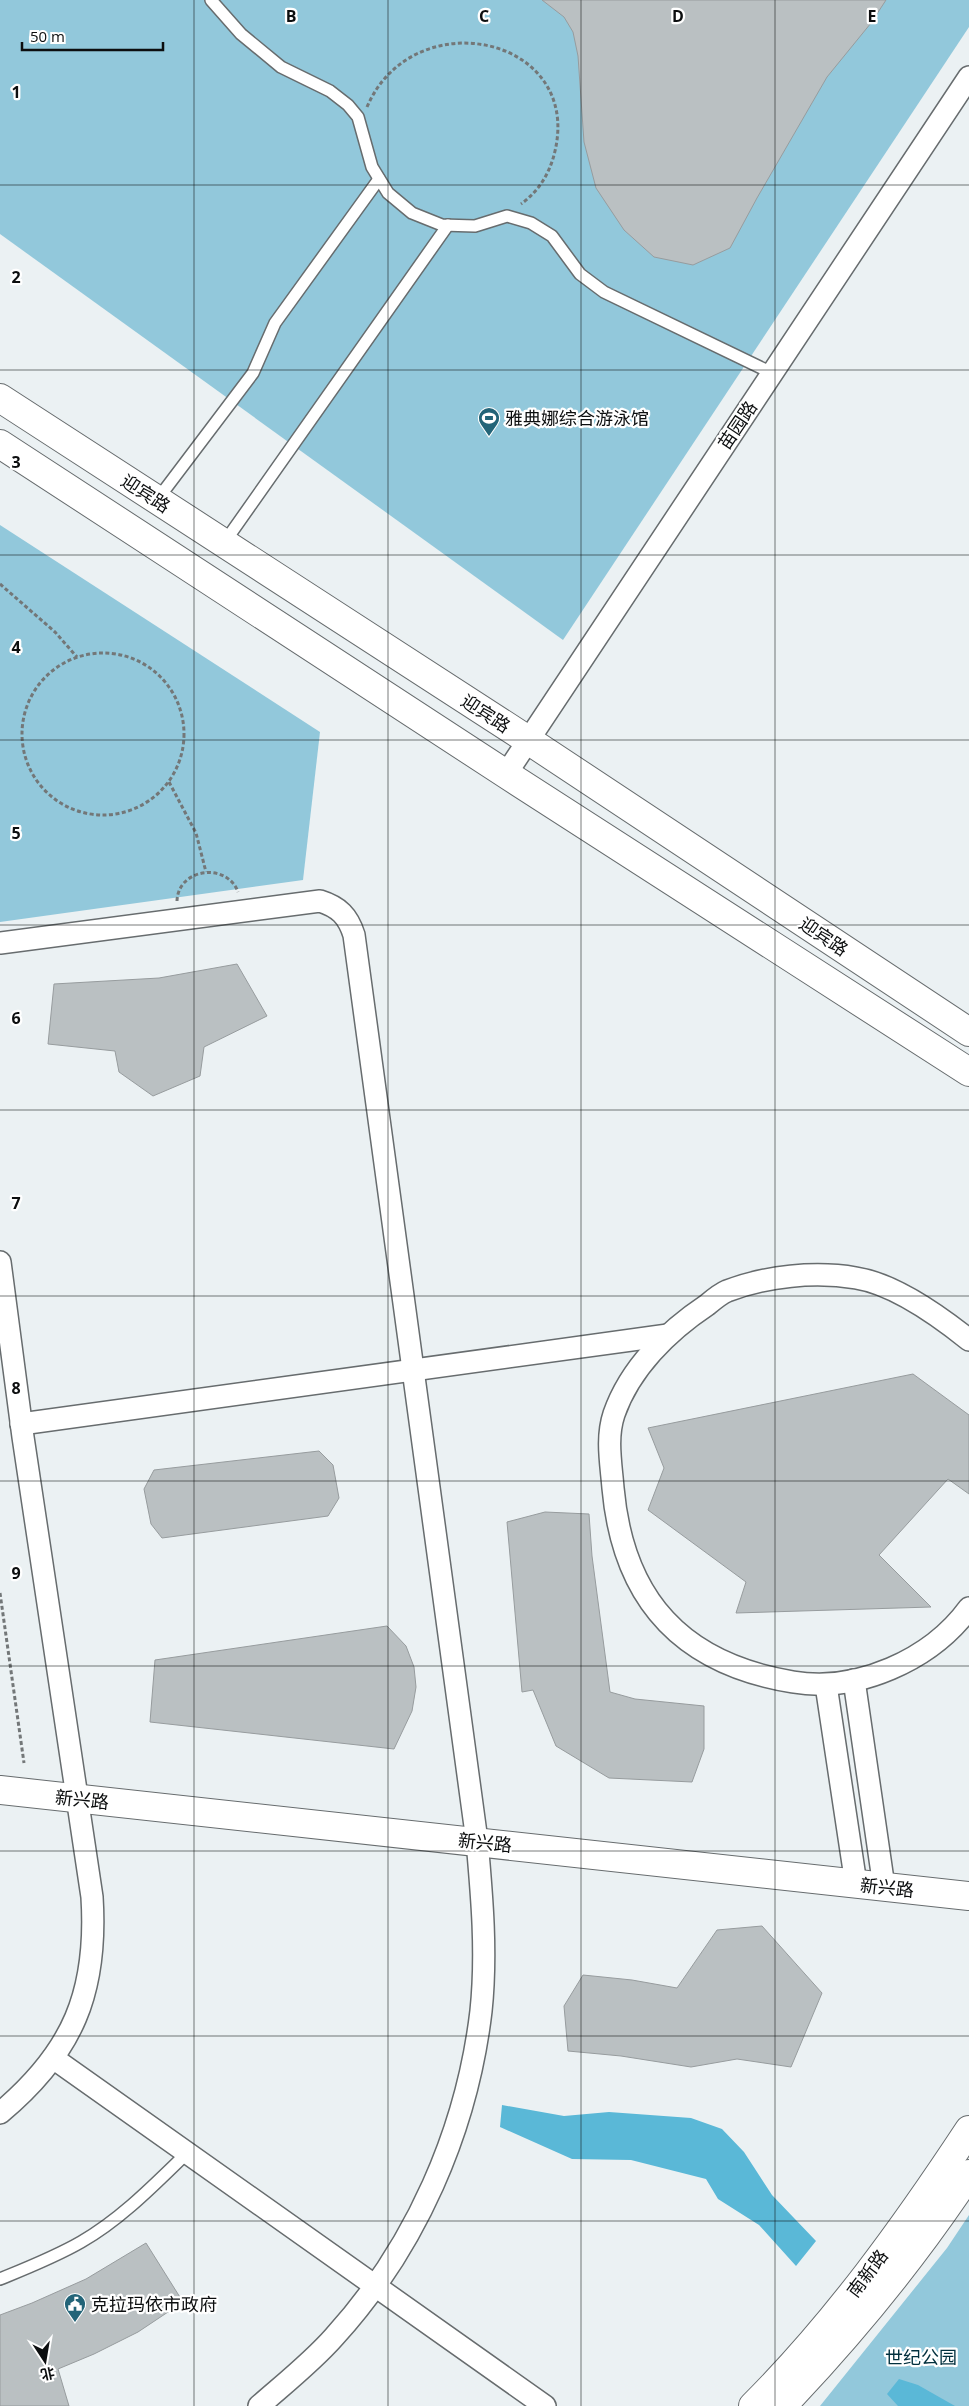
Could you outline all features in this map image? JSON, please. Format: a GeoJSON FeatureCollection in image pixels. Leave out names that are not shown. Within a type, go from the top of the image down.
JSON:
{"type":"FeatureCollection","features":[{"type":"Feature","properties":{"kind":"main road","name":"迎宾路"},"geometry":{"type":"LineString","coordinates":[[0,398],[528,740],[969,1032]]}},
{"type":"Feature","properties":{"kind":"main road","name":"迎宾路"},"geometry":{"type":"LineString","coordinates":[[0,444],[506,774],[969,1072]]}},
{"type":"Feature","properties":{"kind":"main road","name":"新兴路"},"geometry":{"type":"LineString","coordinates":[[0,1790],[969,1896]]}},
{"type":"Feature","properties":{"kind":"main road","name":"南新路"},"geometry":{"type":"LineString","coordinates":[[753,2406],[837,2312],[926,2195],[969,2130]]}},
{"type":"Feature","properties":{"kind":"main road","name":"南新路"},"geometry":{"type":"LineString","coordinates":[[782,2406],[854,2328],[944,2212],[969,2174]]}},
{"type":"Feature","properties":{"kind":"street","name":"苗园路"},"geometry":{"type":"LineString","coordinates":[[506,774],[969,77]]}},
{"type":"Feature","properties":{"kind":"street"},"geometry":{"type":"LineString","coordinates":[[0,943],[320,901],[332,905],[342,912],[350,922],[355,944],[477,1841],[483,1915],[481,2010],[472,2065],[458,2120],[439,2172],[410,2232],[375,2285],[334,2337],[259,2406]]}},
{"type":"Feature","properties":{"kind":"street"},"geometry":{"type":"LineString","coordinates":[[0,1262],[21,1424],[92,1898],[94,1933],[92,1959],[82,2002],[68,2035],[53,2058],[26,2091],[0,2113]]}},
{"type":"Feature","properties":{"kind":"street"},"geometry":{"type":"LineString","coordinates":[[969,1340],[908,1296],[858,1278],[811,1275],[772,1280],[726,1291],[688,1317],[668,1335],[641,1365],[623,1392],[614,1415],[609,1444],[615,1509],[621,1543],[635,1576],[653,1606],[688,1643],[707,1656],[752,1674],[803,1684],[826,1685],[854,1680],[895,1667],[920,1653],[958,1623],[969,1608]]}},
{"type":"Feature","properties":{"kind":"street"},"geometry":{"type":"LineString","coordinates":[[21,1424],[668,1335]]}},
{"type":"Feature","properties":{"kind":"street"},"geometry":{"type":"LineString","coordinates":[[854,1680],[884,1887]]}},
{"type":"Feature","properties":{"kind":"street"},"geometry":{"type":"LineString","coordinates":[[826,1685],[856,1884]]}},
{"type":"Feature","properties":{"kind":"street"},"geometry":{"type":"LineString","coordinates":[[53,2058],[545,2406]]}},
{"type":"Feature","properties":{"kind":"lane"},"geometry":{"type":"LineString","coordinates":[[211,0],[241,34],[281,67],[330,92],[348,105],[358,117],[372,167],[379,179],[388,193],[412,213],[448,225],[476,226],[507,216],[531,223],[552,236],[580,274],[604,292],[772,373]]}},
{"type":"Feature","properties":{"kind":"lane"},"geometry":{"type":"LineString","coordinates":[[157,500],[253,373],[275,323],[379,179]]}},
{"type":"Feature","properties":{"kind":"lane"},"geometry":{"type":"LineString","coordinates":[[224,543],[448,225]]}},
{"type":"Feature","properties":{"kind":"lane"},"geometry":{"type":"LineString","coordinates":[[0,2279],[42,2262],[81,2242],[117,2217],[187,2153]]}},
{"type":"Feature","properties":{"kind":"path"},"geometry":{"type":"LineString","coordinates":[[507,216],[533,195],[551,168],[558,136],[555,103],[540,73],[517,50]]}},
{"type":"Feature","properties":{"kind":"path"},"geometry":{"type":"LineString","coordinates":[[365,137],[367,106],[380,78],[390,66]]}},
{"type":"Feature","properties":{"kind":"path"},"geometry":{"type":"LineString","coordinates":[[0,584],[55,632],[77,657]]}},
{"type":"Feature","properties":{"kind":"path"},"geometry":{"type":"LineString","coordinates":[[114,652],[141,661],[163,678],[179,701],[185,729],[182,757],[169,782],[149,802],[123,813],[97,815],[72,809],[50,796],[34,776],[24,752],[22,727],[28,702],[42,680],[62,664],[77,657],[85,654],[114,652]]}},
{"type":"Feature","properties":{"kind":"path"},"geometry":{"type":"LineString","coordinates":[[169,782],[196,833],[206,872]]}},
{"type":"Feature","properties":{"kind":"path"},"geometry":{"type":"LineString","coordinates":[[179,918],[177,897],[189,878],[198,873],[220,873],[229,879],[236,887],[242,910]]}},
{"type":"Feature","properties":{"kind":"path"},"geometry":{"type":"LineString","coordinates":[[0,1593],[1,1614],[24,1762]]}},
{"type":"Feature","properties":{"kind":"green space","name":"雅典娜综合游泳馆"},"geometry":{"type":"Polygon","coordinates":[[[0,0],[969,0],[969,27],[563,640],[0,234],[0,0]]]}},
{"type":"Feature","properties":{"kind":"green space"},"geometry":{"type":"Polygon","coordinates":[[[0,525],[320,732],[303,880],[0,922],[0,525]]]}},
{"type":"Feature","properties":{"kind":"green space","name":"世纪公园"},"geometry":{"type":"Polygon","coordinates":[[[969,2215],[969,2406],[820,2406],[947,2248],[969,2215]]]}},
{"type":"Feature","properties":{"kind":"shaded area"},"geometry":{"type":"Polygon","coordinates":[[[502,2105],[564,2116],[609,2112],[691,2118],[722,2129],[744,2152],[772,2195],[816,2241],[796,2266],[759,2225],[718,2199],[706,2179],[631,2160],[572,2159],[500,2127],[502,2105]]]}},
{"type":"Feature","properties":{"kind":"shaded area"},"geometry":{"type":"Polygon","coordinates":[[[899,2379],[918,2385],[955,2406],[898,2406],[887,2394],[899,2379]]]}},
{"type":"Feature","properties":{"kind":"building"},"geometry":{"type":"Polygon","coordinates":[[[542,0],[886,0],[871,23],[827,77],[730,248],[693,265],[654,257],[624,230],[596,188],[584,142],[578,56],[573,32],[564,17],[542,0]]]}},
{"type":"Feature","properties":{"kind":"building"},"geometry":{"type":"Polygon","coordinates":[[[237,964],[267,1016],[204,1047],[200,1076],[153,1096],[119,1072],[115,1051],[48,1044],[54,984],[159,978],[237,964]]]}},
{"type":"Feature","properties":{"kind":"building"},"geometry":{"type":"Polygon","coordinates":[[[913,1374],[969,1415],[969,1494],[948,1479],[879,1555],[931,1607],[736,1613],[746,1582],[648,1510],[664,1468],[648,1428],[913,1374]]]}},
{"type":"Feature","properties":{"kind":"building"},"geometry":{"type":"Polygon","coordinates":[[[319,1451],[333,1465],[339,1498],[328,1516],[162,1538],[151,1524],[144,1489],[154,1470],[319,1451]]]}},
{"type":"Feature","properties":{"kind":"building"},"geometry":{"type":"Polygon","coordinates":[[[545,1512],[589,1514],[592,1556],[610,1692],[635,1699],[704,1706],[704,1749],[692,1782],[609,1778],[556,1746],[533,1690],[522,1692],[507,1522],[545,1512]]]}},
{"type":"Feature","properties":{"kind":"building"},"geometry":{"type":"Polygon","coordinates":[[[387,1626],[406,1646],[414,1667],[416,1687],[412,1711],[394,1749],[150,1722],[155,1660],[387,1626]]]}},
{"type":"Feature","properties":{"kind":"building"},"geometry":{"type":"Polygon","coordinates":[[[762,1926],[822,1993],[791,2067],[737,2059],[691,2067],[621,2056],[568,2051],[564,2006],[583,1975],[632,1980],[677,1988],[717,1930],[762,1926]]]}},
{"type":"Feature","properties":{"kind":"building","name":"克拉玛依市政府"},"geometry":{"type":"Polygon","coordinates":[[[146,2243],[183,2302],[138,2332],[58,2369],[69,2406],[0,2406],[0,2315],[86,2279],[146,2243]]]}},
{"type":"Feature","properties":{"kind":"place","name":"雅典娜综合游泳馆"},"geometry":{"type":"Point","coordinates":[489,437]}},
{"type":"Feature","properties":{"kind":"place","name":"克拉玛依市政府"},"geometry":{"type":"Point","coordinates":[75,2323]}}]}
